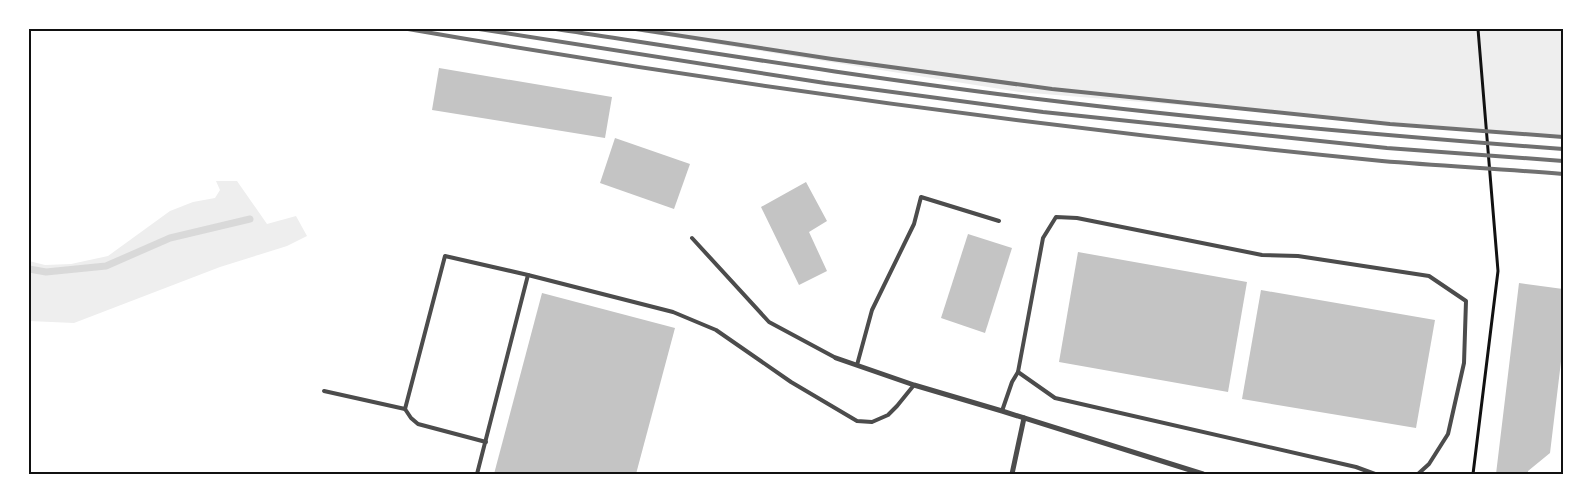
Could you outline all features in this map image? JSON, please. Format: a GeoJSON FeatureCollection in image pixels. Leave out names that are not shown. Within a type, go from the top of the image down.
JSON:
{"type":"FeatureCollection","features":[{"type":"Feature","properties":{"kind":"street"},"geometry":{"type":"LineString","coordinates":[[836,358],[914,385],[1204,474]]}},
{"type":"Feature","properties":{"kind":"street"},"geometry":{"type":"LineString","coordinates":[[1012,474],[1024,418]]}},
{"type":"Feature","properties":{"kind":"lane"},"geometry":{"type":"LineString","coordinates":[[858,365],[872,310],[914,224],[921,196],[999,221]]}},
{"type":"Feature","properties":{"kind":"lane"},"geometry":{"type":"LineString","coordinates":[[1002,411],[1012,382],[1018,372],[1043,238],[1056,217],[1077,218],[1262,255],[1298,256],[1429,276],[1466,301],[1464,363],[1448,434],[1429,464],[1418,474]]}},
{"type":"Feature","properties":{"kind":"lane"},"geometry":{"type":"LineString","coordinates":[[692,238],[769,322],[836,358]]}},
{"type":"Feature","properties":{"kind":"lane"},"geometry":{"type":"LineString","coordinates":[[404,409],[445,256],[673,312],[716,330],[791,382],[857,421],[872,422],[888,415],[914,385]]}},
{"type":"Feature","properties":{"kind":"lane"},"geometry":{"type":"LineString","coordinates":[[478,474],[528,275]]}},
{"type":"Feature","properties":{"kind":"lane"},"geometry":{"type":"LineString","coordinates":[[1018,372],[1055,398],[1356,467],[1375,474]]}},
{"type":"Feature","properties":{"kind":"lane"},"geometry":{"type":"LineString","coordinates":[[324,391],[404,409],[418,424],[486,442]]}},
{"type":"Feature","properties":{"kind":"path"},"geometry":{"type":"LineString","coordinates":[[1473,474],[1498,272],[1478,29]]}},
{"type":"Feature","properties":{"kind":"shaded area"},"geometry":{"type":"Polygon","coordinates":[[[622,29],[1563,29],[1563,136],[1019,92],[622,29]]]}},
{"type":"Feature","properties":{"kind":"shaded area"},"geometry":{"type":"Polygon","coordinates":[[[216,181],[237,181],[267,224],[296,216],[307,236],[287,246],[220,267],[74,323],[29,321],[29,261],[45,265],[71,264],[108,256],[170,211],[193,202],[215,198],[220,190],[216,181]]]}},
{"type":"Feature","properties":{"kind":"building"},"geometry":{"type":"Polygon","coordinates":[[[439,68],[612,97],[605,138],[432,110],[439,68]]]}},
{"type":"Feature","properties":{"kind":"building"},"geometry":{"type":"Polygon","coordinates":[[[615,138],[690,164],[674,209],[600,183],[615,138]]]}},
{"type":"Feature","properties":{"kind":"building"},"geometry":{"type":"Polygon","coordinates":[[[806,182],[827,221],[809,232],[827,271],[799,285],[761,207],[806,182]]]}},
{"type":"Feature","properties":{"kind":"building"},"geometry":{"type":"Polygon","coordinates":[[[968,234],[1012,248],[985,333],[941,318],[968,234]]]}},
{"type":"Feature","properties":{"kind":"building"},"geometry":{"type":"Polygon","coordinates":[[[1078,252],[1247,282],[1228,392],[1059,362],[1078,252]]]}},
{"type":"Feature","properties":{"kind":"building"},"geometry":{"type":"Polygon","coordinates":[[[1519,283],[1563,289],[1563,345],[1550,453],[1528,471],[1528,474],[1496,474],[1519,283]]]}},
{"type":"Feature","properties":{"kind":"building"},"geometry":{"type":"Polygon","coordinates":[[[1261,290],[1435,320],[1416,428],[1242,399],[1261,290]]]}},
{"type":"Feature","properties":{"kind":"building"},"geometry":{"type":"Polygon","coordinates":[[[542,293],[675,328],[636,474],[494,474],[542,293]]]}},
{"type":"Feature","properties":{"kind":"waterway"},"geometry":{"type":"LineString","coordinates":[[29,269],[46,272],[106,266],[170,238],[250,219]]}},
{"type":"Feature","properties":{"kind":"railway"},"geometry":{"type":"LineString","coordinates":[[408,29],[651,69],[1016,120],[1382,161],[1563,174]]}},
{"type":"Feature","properties":{"kind":"railway"},"geometry":{"type":"LineString","coordinates":[[479,29],[825,83],[1043,112],[1387,148],[1563,161]]}},
{"type":"Feature","properties":{"kind":"railway"},"geometry":{"type":"LineString","coordinates":[[556,29],[862,75],[1046,100],[1304,128],[1563,149]]}},
{"type":"Feature","properties":{"kind":"railway"},"geometry":{"type":"LineString","coordinates":[[636,29],[832,59],[1052,89],[1390,124],[1563,137]]}}]}
